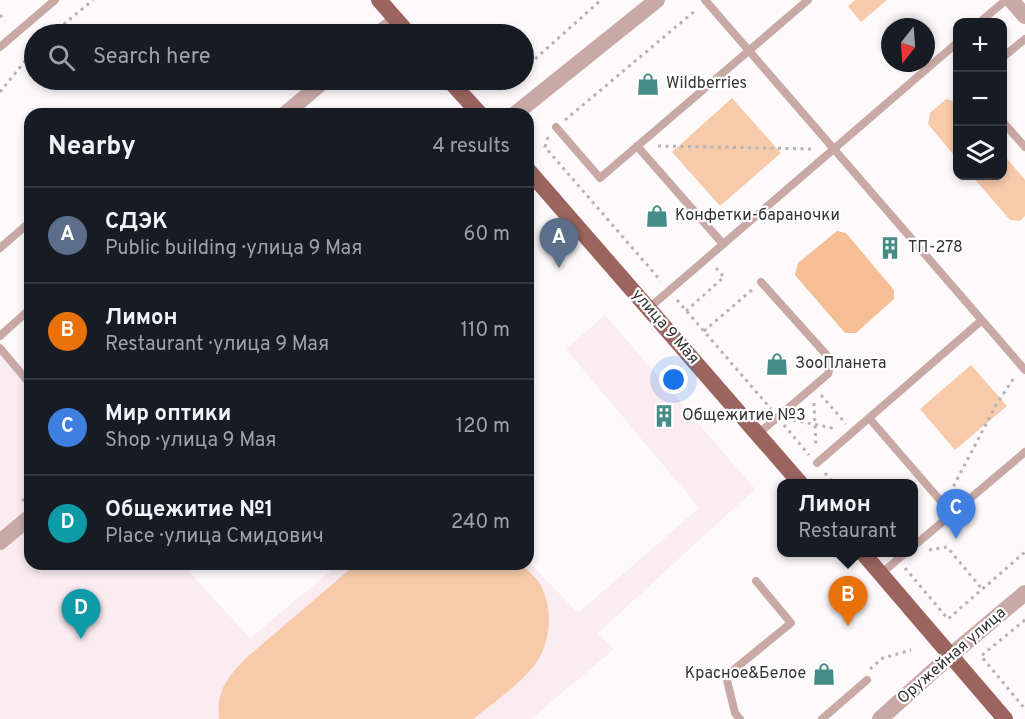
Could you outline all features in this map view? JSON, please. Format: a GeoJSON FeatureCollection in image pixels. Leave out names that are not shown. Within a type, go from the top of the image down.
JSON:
{"type":"FeatureCollection","features":[{"type":"Feature","properties":{"kind":"main road"},"geometry":{"type":"LineString","coordinates":[[379,0],[400,24]]}},
{"type":"Feature","properties":{"kind":"main road"},"geometry":{"type":"LineString","coordinates":[[458,90],[475,108]]}},
{"type":"Feature","properties":{"kind":"main road","name":"улица 9 Мая"},"geometry":{"type":"LineString","coordinates":[[534,177],[797,479]]}},
{"type":"Feature","properties":{"kind":"main road"},"geometry":{"type":"LineString","coordinates":[[865,557],[1005,719]]}},
{"type":"Feature","properties":{"kind":"street"},"geometry":{"type":"LineString","coordinates":[[522,108],[657,0]]}},
{"type":"Feature","properties":{"kind":"street"},"geometry":{"type":"LineString","coordinates":[[1011,0],[1025,16]]}},
{"type":"Feature","properties":{"kind":"street"},"geometry":{"type":"LineString","coordinates":[[391,24],[396,20]]}},
{"type":"Feature","properties":{"kind":"street"},"geometry":{"type":"LineString","coordinates":[[292,108],[313,90]]}},
{"type":"Feature","properties":{"kind":"street"},"geometry":{"type":"LineString","coordinates":[[0,542],[24,522]]}},
{"type":"Feature","properties":{"kind":"street","name":"Оружейная улица"},"geometry":{"type":"LineString","coordinates":[[880,719],[1025,593]]}},
{"type":"Feature","properties":{"kind":"lane"},"geometry":{"type":"LineString","coordinates":[[27,24],[55,0]]}},
{"type":"Feature","properties":{"kind":"lane"},"geometry":{"type":"LineString","coordinates":[[556,127],[600,178],[808,0]]}},
{"type":"Feature","properties":{"kind":"lane"},"geometry":{"type":"LineString","coordinates":[[985,18],[1006,0]]}},
{"type":"Feature","properties":{"kind":"lane"},"geometry":{"type":"LineString","coordinates":[[705,1],[1024,367]]}},
{"type":"Feature","properties":{"kind":"lane"},"geometry":{"type":"LineString","coordinates":[[0,47],[24,26]]}},
{"type":"Feature","properties":{"kind":"lane"},"geometry":{"type":"LineString","coordinates":[[1007,54],[1025,39]]}},
{"type":"Feature","properties":{"kind":"lane"},"geometry":{"type":"LineString","coordinates":[[649,308],[953,45]]}},
{"type":"Feature","properties":{"kind":"lane"},"geometry":{"type":"LineString","coordinates":[[1006,126],[1025,147]]}},
{"type":"Feature","properties":{"kind":"lane"},"geometry":{"type":"LineString","coordinates":[[637,146],[723,244]]}},
{"type":"Feature","properties":{"kind":"lane"},"geometry":{"type":"LineString","coordinates":[[0,248],[24,227]]}},
{"type":"Feature","properties":{"kind":"lane"},"geometry":{"type":"LineString","coordinates":[[758,434],[828,374],[832,362],[761,282]]}},
{"type":"Feature","properties":{"kind":"lane"},"geometry":{"type":"LineString","coordinates":[[0,336],[24,314]]}},
{"type":"Feature","properties":{"kind":"lane"},"geometry":{"type":"LineString","coordinates":[[817,463],[982,320]]}},
{"type":"Feature","properties":{"kind":"lane"},"geometry":{"type":"LineString","coordinates":[[0,348],[24,377]]}},
{"type":"Feature","properties":{"kind":"lane"},"geometry":{"type":"LineString","coordinates":[[869,418],[952,514]]}},
{"type":"Feature","properties":{"kind":"lane"},"geometry":{"type":"LineString","coordinates":[[918,543],[1025,452]]}},
{"type":"Feature","properties":{"kind":"lane"},"geometry":{"type":"LineString","coordinates":[[880,574],[901,557]]}},
{"type":"Feature","properties":{"kind":"lane"},"geometry":{"type":"LineString","coordinates":[[741,719],[735,713],[726,676],[791,623],[756,581]]}},
{"type":"Feature","properties":{"kind":"lane"},"geometry":{"type":"LineString","coordinates":[[822,719],[867,680]]}},
{"type":"Feature","properties":{"kind":"path"},"geometry":{"type":"LineString","coordinates":[[64,24],[93,0]]}},
{"type":"Feature","properties":{"kind":"path"},"geometry":{"type":"LineString","coordinates":[[534,60],[601,0]]}},
{"type":"Feature","properties":{"kind":"path"},"geometry":{"type":"LineString","coordinates":[[705,1],[549,133],[545,147],[831,479]]}},
{"type":"Feature","properties":{"kind":"path"},"geometry":{"type":"LineString","coordinates":[[0,15],[5,21]]}},
{"type":"Feature","properties":{"kind":"path"},"geometry":{"type":"LineString","coordinates":[[0,92],[24,62]]}},
{"type":"Feature","properties":{"kind":"path"},"geometry":{"type":"LineString","coordinates":[[637,146],[833,149]]}},
{"type":"Feature","properties":{"kind":"path"},"geometry":{"type":"LineString","coordinates":[[687,310],[724,277],[707,258]]}},
{"type":"Feature","properties":{"kind":"path"},"geometry":{"type":"LineString","coordinates":[[704,331],[761,282]]}},
{"type":"Feature","properties":{"kind":"path"},"geometry":{"type":"LineString","coordinates":[[944,505],[996,405],[1024,367]]}},
{"type":"Feature","properties":{"kind":"path"},"geometry":{"type":"LineString","coordinates":[[814,386],[817,463]]}},
{"type":"Feature","properties":{"kind":"path"},"geometry":{"type":"LineString","coordinates":[[814,386],[853,432]]}},
{"type":"Feature","properties":{"kind":"path"},"geometry":{"type":"LineString","coordinates":[[778,417],[853,432]]}},
{"type":"Feature","properties":{"kind":"path"},"geometry":{"type":"LineString","coordinates":[[929,550],[947,547],[982,589]]}},
{"type":"Feature","properties":{"kind":"path"},"geometry":{"type":"LineString","coordinates":[[898,560],[948,619],[1025,552]]}},
{"type":"Feature","properties":{"kind":"path"},"geometry":{"type":"LineString","coordinates":[[1025,620],[981,656],[1025,709]]}},
{"type":"Feature","properties":{"kind":"shaded area"},"geometry":{"type":"Polygon","coordinates":[[[855,0],[887,0],[861,22],[848,6],[855,0]]]}},
{"type":"Feature","properties":{"kind":"shaded area"},"geometry":{"type":"Polygon","coordinates":[[[732,98],[781,153],[720,206],[672,152],[732,98]]]}},
{"type":"Feature","properties":{"kind":"shaded area"},"geometry":{"type":"Polygon","coordinates":[[[946,99],[953,101],[953,154],[928,124],[930,113],[946,99]]]}},
{"type":"Feature","properties":{"kind":"shaded area"},"geometry":{"type":"Polygon","coordinates":[[[1007,159],[1025,180],[1025,216],[1020,221],[1010,220],[975,180],[1007,180],[1007,159]]]}},
{"type":"Feature","properties":{"kind":"shaded area"},"geometry":{"type":"Polygon","coordinates":[[[837,231],[846,233],[894,290],[894,299],[856,333],[845,333],[795,275],[798,263],[837,231]]]}},
{"type":"Feature","properties":{"kind":"shaded area"},"geometry":{"type":"Polygon","coordinates":[[[605,315],[755,489],[598,633],[614,649],[531,719],[0,719],[0,352],[24,381],[24,570],[188,570],[250,638],[332,570],[534,570],[534,567],[578,613],[699,508],[566,349],[605,315]]]}},
{"type":"Feature","properties":{"kind":"shaded area"},"geometry":{"type":"Polygon","coordinates":[[[971,365],[1007,406],[955,450],[920,409],[971,365]]]}},
{"type":"Feature","properties":{"kind":"shaded area"},"geometry":{"type":"Polygon","coordinates":[[[349,570],[528,570],[543,590],[548,610],[546,641],[533,668],[473,719],[219,719],[219,700],[224,686],[245,659],[349,570]]]}},
{"type":"Feature","properties":{"kind":"place","name":"Wildberries"},"geometry":{"type":"Point","coordinates":[648,84]}},
{"type":"Feature","properties":{"kind":"place","name":"Конфетки-бараночки"},"geometry":{"type":"Point","coordinates":[657,216]}},
{"type":"Feature","properties":{"kind":"place","name":"ТП-278"},"geometry":{"type":"Point","coordinates":[890,248]}},
{"type":"Feature","properties":{"kind":"place","name":"СДЭК"},"geometry":{"type":"Point","coordinates":[559,268]}},
{"type":"Feature","properties":{"kind":"place","name":"ЗооПланета"},"geometry":{"type":"Point","coordinates":[777,364]}},
{"type":"Feature","properties":{"kind":"place","name":"Общежитие №3"},"geometry":{"type":"Point","coordinates":[664,416]}},
{"type":"Feature","properties":{"kind":"place","name":"Мир оптики"},"geometry":{"type":"Point","coordinates":[956,539]}},
{"type":"Feature","properties":{"kind":"place","name":"Лимон"},"geometry":{"type":"Point","coordinates":[848,626]}},
{"type":"Feature","properties":{"kind":"place","name":"Общежитие №1"},"geometry":{"type":"Point","coordinates":[81,639]}},
{"type":"Feature","properties":{"kind":"place","name":"Красное&Белое"},"geometry":{"type":"Point","coordinates":[824,674]}}]}
